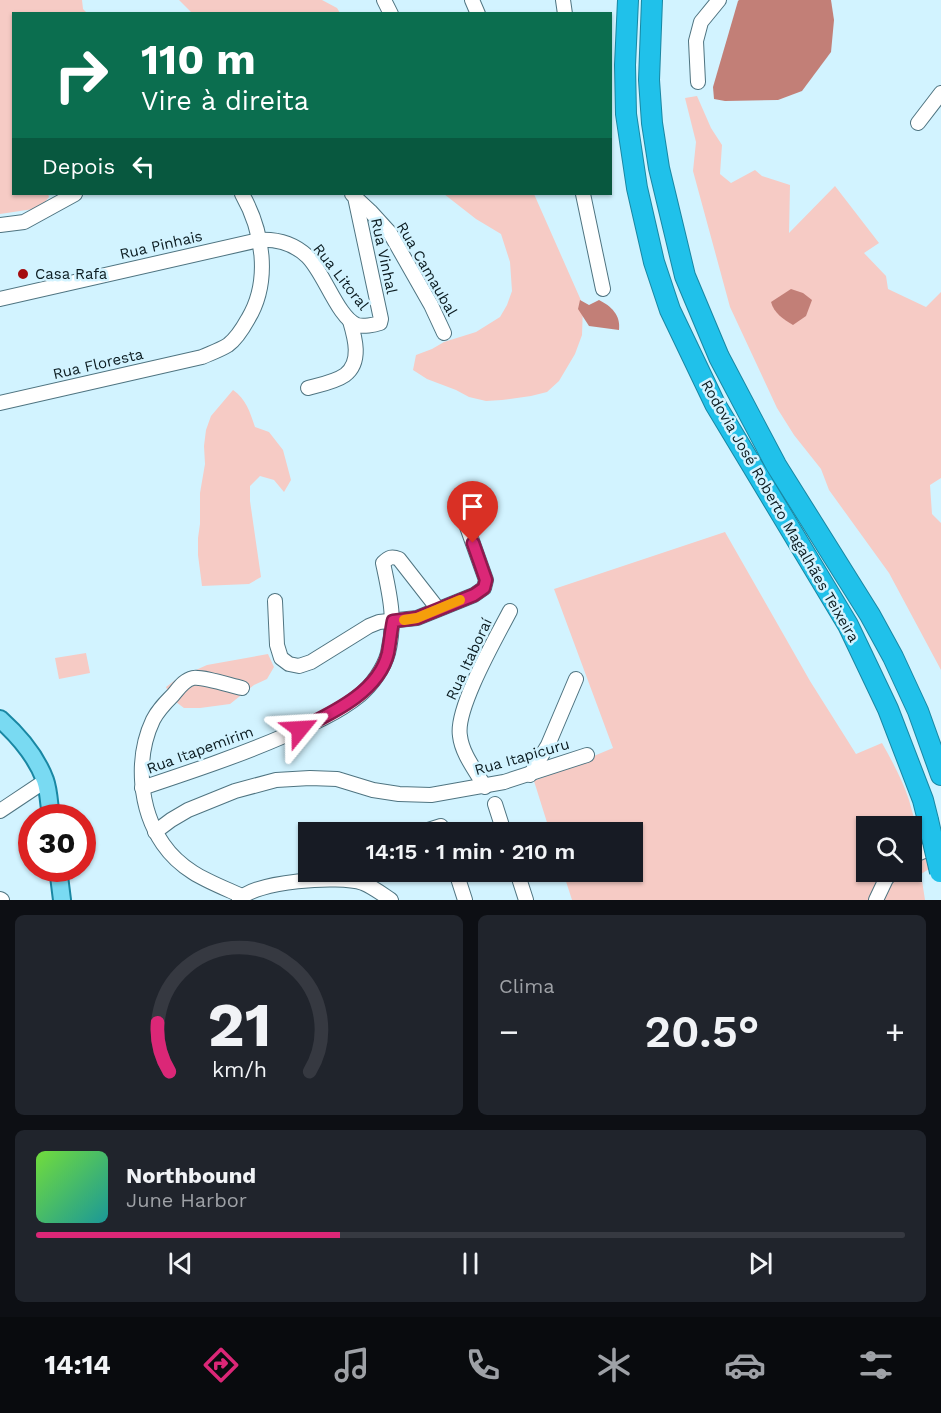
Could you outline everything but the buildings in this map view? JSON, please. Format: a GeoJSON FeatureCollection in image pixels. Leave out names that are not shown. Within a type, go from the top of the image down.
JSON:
{"type":"FeatureCollection","features":[{"type":"Feature","properties":{"kind":"highway","name":"Rodovia José Roberto Magalhães Teixeira"},"geometry":{"type":"LineString","coordinates":[[628,0],[625,65],[626,114],[637,188],[654,262],[670,310],[715,404],[848,625],[888,708],[923,800],[941,873]]}},
{"type":"Feature","properties":{"kind":"highway","name":"Rodovia José Roberto Magalhães Teixeira"},"geometry":{"type":"LineString","coordinates":[[652,0],[649,80],[652,123],[659,168],[686,276],[719,357],[776,465],[870,615],[893,657],[918,711],[941,775]]}},
{"type":"Feature","properties":{"kind":"main road"},"geometry":{"type":"LineString","coordinates":[[0,719],[23,742],[33,756],[45,781],[49,804]]}},
{"type":"Feature","properties":{"kind":"main road"},"geometry":{"type":"LineString","coordinates":[[60,882],[62,900]]}},
{"type":"Feature","properties":{"kind":"street"},"geometry":{"type":"LineString","coordinates":[[698,82],[696,40],[700,22],[719,0]]}},
{"type":"Feature","properties":{"kind":"street"},"geometry":{"type":"LineString","coordinates":[[918,123],[941,93]]}},
{"type":"Feature","properties":{"kind":"street"},"geometry":{"type":"LineString","coordinates":[[0,225],[24,222],[73,195]]}},
{"type":"Feature","properties":{"kind":"street"},"geometry":{"type":"LineString","coordinates":[[243,195],[251,209],[259,240]]}},
{"type":"Feature","properties":{"kind":"street","name":"Rua Vinhal"},"geometry":{"type":"LineString","coordinates":[[353,195],[381,319],[380,323],[376,324]]}},
{"type":"Feature","properties":{"kind":"street","name":"Rua Camaubal"},"geometry":{"type":"LineString","coordinates":[[353,195],[390,233],[444,333]]}},
{"type":"Feature","properties":{"kind":"street"},"geometry":{"type":"LineString","coordinates":[[583,195],[603,289]]}},
{"type":"Feature","properties":{"kind":"street","name":"Rua Pinhais"},"geometry":{"type":"LineString","coordinates":[[0,299],[259,240]]}},
{"type":"Feature","properties":{"kind":"street","name":"Rua Litoral"},"geometry":{"type":"LineString","coordinates":[[259,240],[282,242],[297,249],[315,266],[350,321],[358,326],[376,324]]}},
{"type":"Feature","properties":{"kind":"street","name":"Rua Floresta"},"geometry":{"type":"LineString","coordinates":[[0,403],[202,357],[228,345],[243,329],[254,310],[262,286],[259,240]]}},
{"type":"Feature","properties":{"kind":"street"},"geometry":{"type":"LineString","coordinates":[[308,388],[346,375],[357,350],[350,321]]}},
{"type":"Feature","properties":{"kind":"street"},"geometry":{"type":"LineString","coordinates":[[275,601],[277,645],[281,658],[289,664],[299,666],[311,662],[369,626],[379,622],[417,618],[474,595],[484,588],[486,580],[466,525]]}},
{"type":"Feature","properties":{"kind":"street","name":"Rua Itapemirim"},"geometry":{"type":"LineString","coordinates":[[142,788],[248,752],[321,719],[360,695],[373,681],[387,654],[393,621],[383,563],[388,557],[393,556],[399,560],[438,609]]}},
{"type":"Feature","properties":{"kind":"street","name":"Rua Itaboraí"},"geometry":{"type":"LineString","coordinates":[[485,786],[464,750],[459,735],[460,719],[470,690],[510,611]]}},
{"type":"Feature","properties":{"kind":"street"},"geometry":{"type":"LineString","coordinates":[[243,688],[196,677],[186,681],[153,720],[144,752],[142,788],[155,832],[169,852],[188,871],[240,898],[256,890],[277,885],[309,879],[330,879],[361,883],[381,892],[391,900]]}},
{"type":"Feature","properties":{"kind":"street"},"geometry":{"type":"LineString","coordinates":[[530,775],[548,745],[576,679]]}},
{"type":"Feature","properties":{"kind":"street","name":"Rua Itapicuru"},"geometry":{"type":"LineString","coordinates":[[155,832],[188,810],[235,791],[276,780],[337,779],[399,795],[431,795],[485,786],[530,775],[587,755]]}},
{"type":"Feature","properties":{"kind":"street"},"geometry":{"type":"LineString","coordinates":[[0,811],[45,781]]}},
{"type":"Feature","properties":{"kind":"street"},"geometry":{"type":"LineString","coordinates":[[495,804],[501,822]]}},
{"type":"Feature","properties":{"kind":"street"},"geometry":{"type":"LineString","coordinates":[[459,882],[465,900]]}},
{"type":"Feature","properties":{"kind":"street"},"geometry":{"type":"LineString","coordinates":[[520,882],[526,900]]}},
{"type":"Feature","properties":{"kind":"street"},"geometry":{"type":"LineString","coordinates":[[876,900],[885,882]]}},
{"type":"Feature","properties":{"kind":"shaded area"},"geometry":{"type":"Polygon","coordinates":[[[0,0],[82,0],[83,9],[86,12],[12,12],[12,195],[48,195],[49,197],[40,208],[0,214],[0,0]]]}},
{"type":"Feature","properties":{"kind":"shaded area"},"geometry":{"type":"Polygon","coordinates":[[[179,0],[322,0],[337,8],[339,12],[191,12],[179,0]]]}},
{"type":"Feature","properties":{"kind":"shaded area"},"geometry":{"type":"Polygon","coordinates":[[[739,0],[831,0],[834,20],[831,52],[802,91],[778,100],[725,101],[714,99],[713,87],[739,0]]]}},
{"type":"Feature","properties":{"kind":"shaded area"},"geometry":{"type":"Polygon","coordinates":[[[697,96],[711,128],[722,145],[720,174],[731,183],[755,170],[762,176],[790,185],[789,233],[835,186],[879,243],[864,253],[886,276],[888,289],[926,307],[941,292],[941,478],[930,485],[932,514],[941,523],[941,670],[889,573],[829,490],[821,469],[794,435],[777,408],[730,307],[693,171],[696,142],[685,98],[697,96]]]}},
{"type":"Feature","properties":{"kind":"shaded area"},"geometry":{"type":"Polygon","coordinates":[[[445,195],[534,195],[583,305],[582,335],[575,354],[559,381],[547,392],[486,401],[469,397],[427,379],[413,370],[416,355],[444,342],[476,332],[500,317],[507,305],[512,291],[510,262],[501,234],[476,219],[445,195]]]}},
{"type":"Feature","properties":{"kind":"shaded area"},"geometry":{"type":"Polygon","coordinates":[[[791,289],[803,293],[812,300],[806,316],[793,325],[777,313],[771,302],[791,289]]]}},
{"type":"Feature","properties":{"kind":"shaded area"},"geometry":{"type":"Polygon","coordinates":[[[580,300],[589,305],[599,300],[607,305],[617,315],[619,330],[589,326],[578,309],[580,300]]]}},
{"type":"Feature","properties":{"kind":"shaded area"},"geometry":{"type":"Polygon","coordinates":[[[233,390],[244,402],[255,427],[269,432],[283,450],[291,480],[284,492],[274,480],[260,476],[250,486],[250,501],[261,577],[249,584],[202,586],[198,538],[206,430],[211,416],[233,390]]]}},
{"type":"Feature","properties":{"kind":"shaded area"},"geometry":{"type":"Polygon","coordinates":[[[725,532],[810,681],[856,754],[882,743],[907,793],[914,816],[856,816],[856,882],[922,880],[925,900],[572,900],[566,882],[643,882],[643,822],[547,822],[534,781],[613,748],[554,589],[725,532]]]}},
{"type":"Feature","properties":{"kind":"shaded area"},"geometry":{"type":"Polygon","coordinates":[[[86,653],[90,673],[59,679],[55,658],[86,653]]]}},
{"type":"Feature","properties":{"kind":"shaded area"},"geometry":{"type":"Polygon","coordinates":[[[268,654],[274,667],[267,679],[254,685],[230,704],[184,708],[172,699],[166,687],[178,678],[207,665],[268,654]]]}},
{"type":"Feature","properties":{"kind":"shaded area"},"geometry":{"type":"Polygon","coordinates":[[[922,845],[929,869],[922,873],[922,845]]]}},
{"type":"Feature","properties":{"kind":"slow traffic"},"geometry":{"type":"LineString","coordinates":[[404,620],[417,618],[460,600]]}},
{"type":"Feature","properties":{"kind":"place","name":"Casa Rafa"},"geometry":{"type":"Point","coordinates":[23,274]}},
{"type":"Feature","properties":{"kind":"route"},"geometry":{"type":"LineString","coordinates":[[300,729],[331,714],[360,695],[373,681],[387,654],[393,621],[417,618],[474,595],[484,588],[486,580],[473,543]]}}]}
